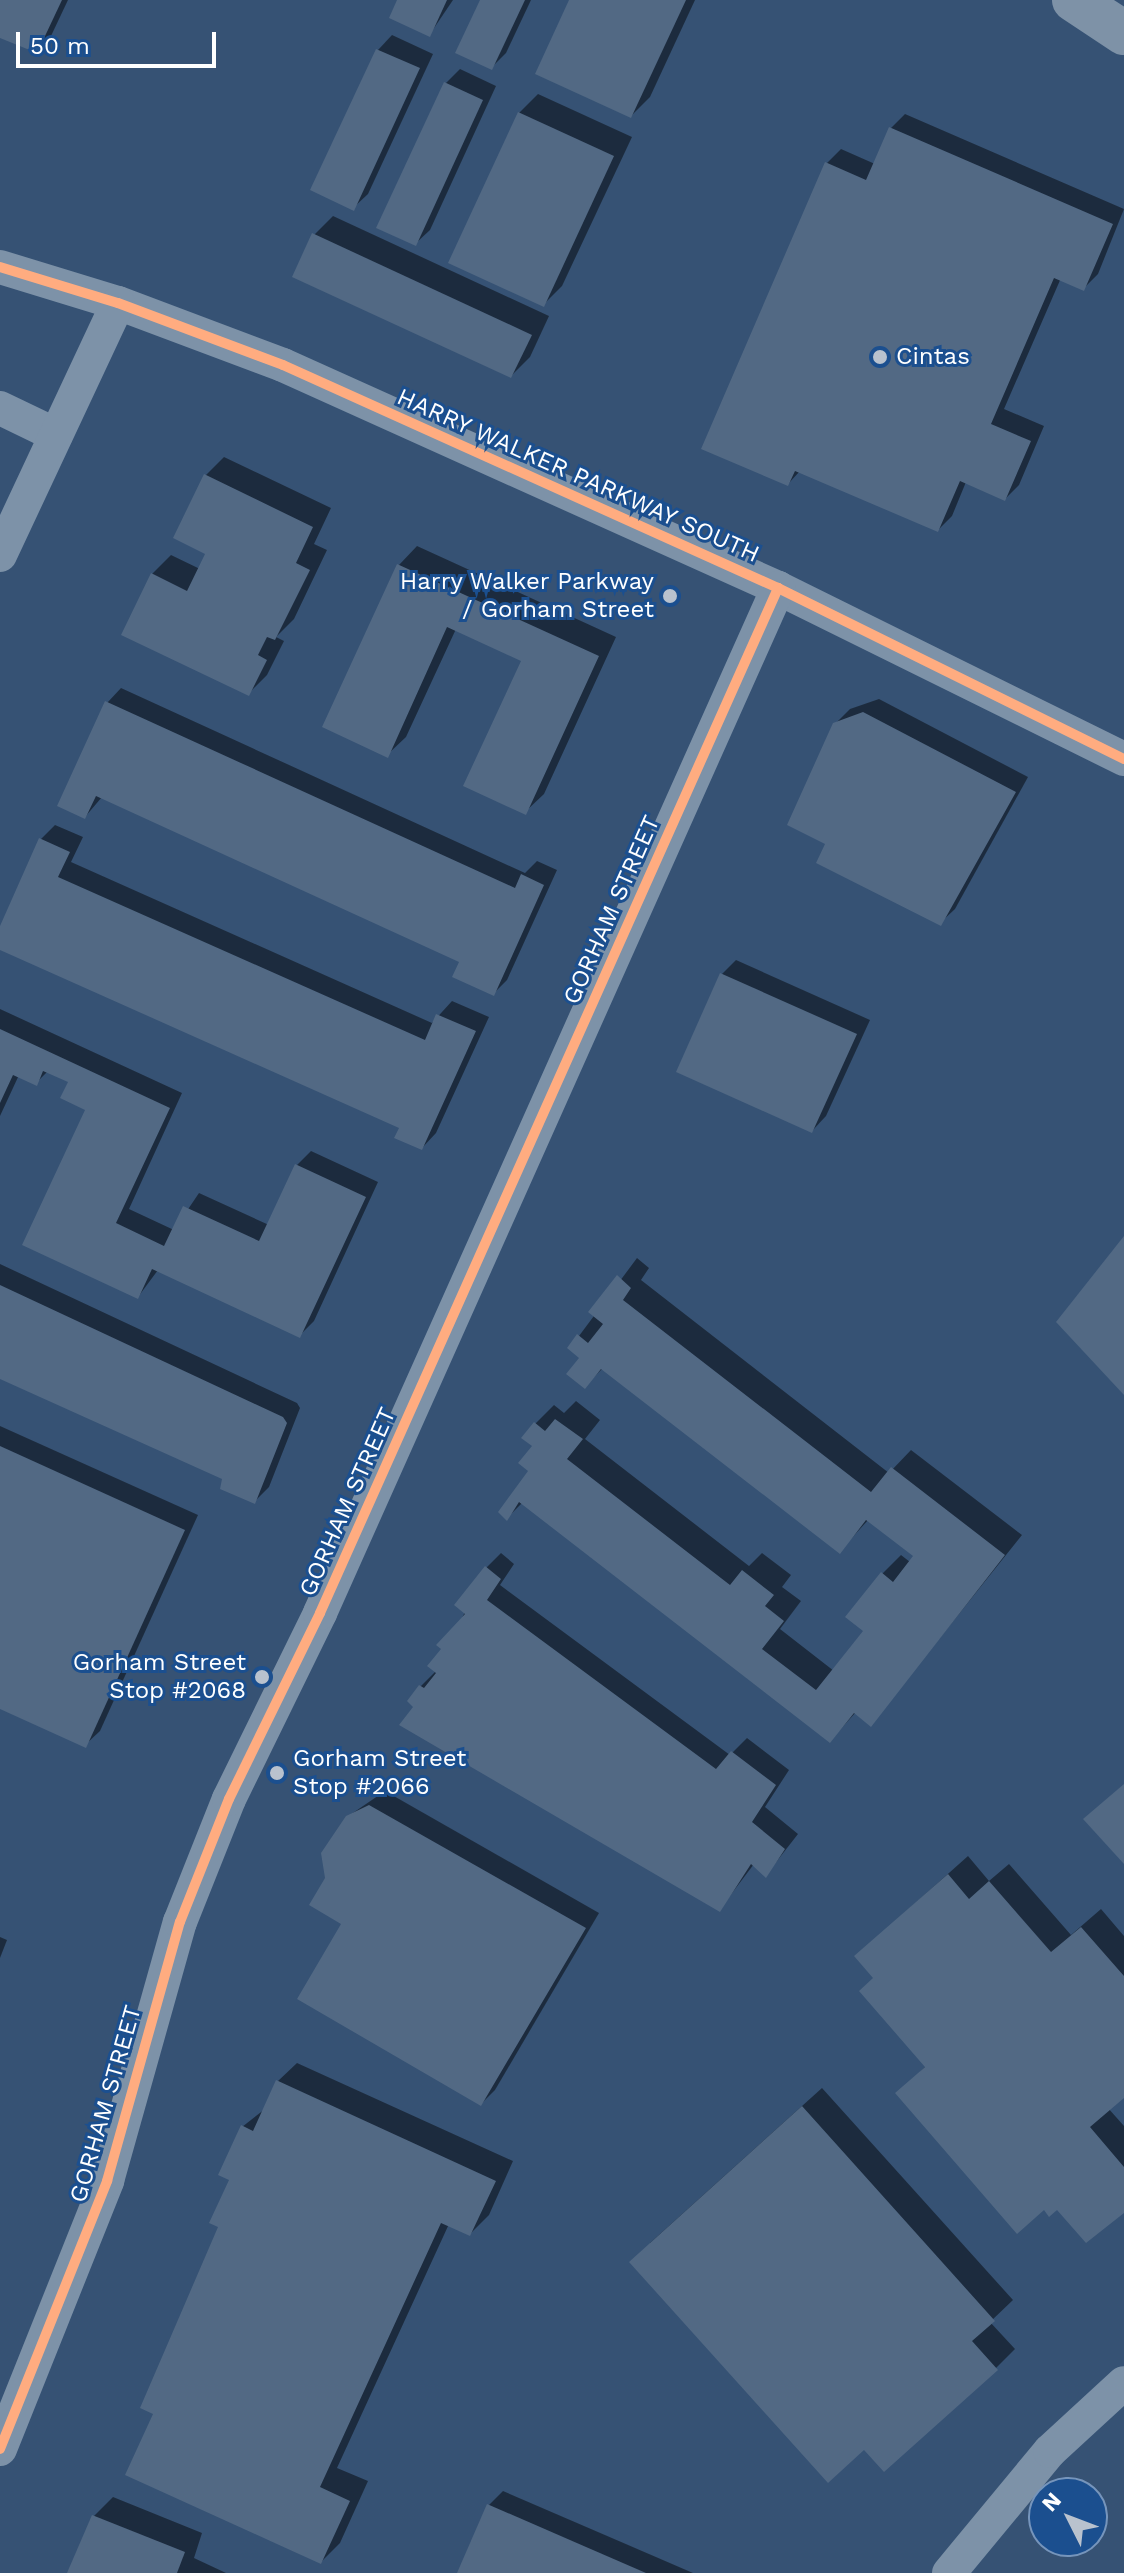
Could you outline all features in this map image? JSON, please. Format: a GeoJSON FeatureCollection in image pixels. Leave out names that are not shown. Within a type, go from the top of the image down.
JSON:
{"type":"FeatureCollection","features":[{"type":"Feature","properties":{"kind":"highway"},"geometry":{"type":"LineString","coordinates":[[1074,0],[1124,33]]}},
{"type":"Feature","properties":{"kind":"street","name":"HARRY WALKER PARKWAY SOUTH"},"geometry":{"type":"LineString","coordinates":[[0,267],[118,303],[283,365],[778,588],[1124,759]]}},
{"type":"Feature","properties":{"kind":"street"},"geometry":{"type":"LineString","coordinates":[[0,555],[14,488],[56,435],[118,303]]}},
{"type":"Feature","properties":{"kind":"street"},"geometry":{"type":"LineString","coordinates":[[0,408],[56,435]]}},
{"type":"Feature","properties":{"kind":"street","name":"GORHAM STREET"},"geometry":{"type":"LineString","coordinates":[[0,2449],[107,2181],[180,1922],[229,1799],[320,1613],[778,588]]}},
{"type":"Feature","properties":{"kind":"street"},"geometry":{"type":"LineString","coordinates":[[949,2573],[1050,2451],[1124,2383]]}},
{"type":"Feature","properties":{"kind":"building"},"geometry":{"type":"Polygon","coordinates":[[[0,0],[62,0],[37,53],[0,38],[0,0]]]}},
{"type":"Feature","properties":{"kind":"building"},"geometry":{"type":"Polygon","coordinates":[[[397,0],[447,0],[430,37],[389,18],[397,0]]]}},
{"type":"Feature","properties":{"kind":"building"},"geometry":{"type":"Polygon","coordinates":[[[480,0],[525,0],[492,70],[455,53],[480,0]]]}},
{"type":"Feature","properties":{"kind":"building"},"geometry":{"type":"Polygon","coordinates":[[[569,0],[686,0],[631,118],[535,74],[569,0]]]}},
{"type":"Feature","properties":{"kind":"building"},"geometry":{"type":"Polygon","coordinates":[[[376,49],[420,68],[354,211],[310,190],[376,49]]]}},
{"type":"Feature","properties":{"kind":"building"},"geometry":{"type":"Polygon","coordinates":[[[444,82],[483,100],[416,246],[376,228],[444,82]]]}},
{"type":"Feature","properties":{"kind":"building"},"geometry":{"type":"Polygon","coordinates":[[[518,112],[614,156],[544,307],[448,263],[518,112]]]}},
{"type":"Feature","properties":{"kind":"building","name":"Cintas"},"geometry":{"type":"Polygon","coordinates":[[[889,127],[1113,224],[1084,291],[1054,278],[991,424],[1031,441],[1005,501],[960,481],[938,532],[795,471],[788,486],[701,449],[825,162],[866,180],[889,127]]]}},
{"type":"Feature","properties":{"kind":"building"},"geometry":{"type":"Polygon","coordinates":[[[312,233],[532,335],[511,378],[292,277],[312,233]]]}},
{"type":"Feature","properties":{"kind":"building"},"geometry":{"type":"Polygon","coordinates":[[[204,474],[313,527],[296,563],[310,570],[275,640],[267,637],[258,655],[267,660],[249,696],[121,635],[151,573],[187,591],[205,554],[173,538],[204,474]]]}},
{"type":"Feature","properties":{"kind":"building"},"geometry":{"type":"Polygon","coordinates":[[[397,564],[599,656],[526,815],[463,786],[521,661],[447,627],[388,758],[322,727],[397,564]]]}},
{"type":"Feature","properties":{"kind":"building"},"geometry":{"type":"Polygon","coordinates":[[[105,701],[515,888],[521,874],[544,885],[494,996],[452,977],[459,962],[96,796],[85,819],[57,806],[105,701]]]}},
{"type":"Feature","properties":{"kind":"building"},"geometry":{"type":"Polygon","coordinates":[[[863,712],[1016,792],[941,926],[816,863],[825,844],[787,825],[833,723],[863,712]]]}},
{"type":"Feature","properties":{"kind":"building"},"geometry":{"type":"Polygon","coordinates":[[[39,838],[70,852],[58,877],[425,1040],[436,1014],[476,1031],[422,1150],[394,1138],[399,1128],[0,950],[0,926],[39,838]]]}},
{"type":"Feature","properties":{"kind":"building"},"geometry":{"type":"Polygon","coordinates":[[[720,973],[857,1034],[812,1133],[676,1072],[720,973]]]}},
{"type":"Feature","properties":{"kind":"building"},"geometry":{"type":"Polygon","coordinates":[[[0,1029],[170,1108],[116,1223],[164,1246],[183,1206],[259,1241],[295,1164],[366,1197],[300,1338],[152,1269],[138,1299],[22,1245],[85,1110],[60,1098],[68,1082],[43,1071],[37,1086],[13,1075],[0,1103],[0,1029]]]}},
{"type":"Feature","properties":{"kind":"building"},"geometry":{"type":"Polygon","coordinates":[[[1124,1236],[1124,1395],[1056,1322],[1124,1236]]]}},
{"type":"Feature","properties":{"kind":"building"},"geometry":{"type":"Polygon","coordinates":[[[617,1275],[631,1288],[623,1300],[871,1492],[891,1467],[1005,1555],[871,1727],[854,1713],[830,1743],[519,1502],[507,1521],[498,1512],[528,1471],[518,1463],[532,1446],[521,1438],[534,1422],[545,1431],[555,1419],[583,1439],[567,1459],[730,1585],[742,1570],[774,1595],[765,1606],[784,1621],[762,1649],[816,1690],[863,1631],[845,1617],[881,1572],[893,1582],[913,1556],[866,1520],[840,1554],[601,1369],[585,1389],[566,1374],[579,1358],[567,1348],[577,1334],[588,1343],[603,1324],[588,1312],[617,1275]]]}},
{"type":"Feature","properties":{"kind":"building"},"geometry":{"type":"Polygon","coordinates":[[[0,1285],[283,1417],[287,1423],[255,1504],[220,1489],[222,1479],[0,1379],[0,1285]]]}},
{"type":"Feature","properties":{"kind":"building"},"geometry":{"type":"Polygon","coordinates":[[[0,1446],[185,1530],[86,1748],[0,1709],[0,1446]]]}},
{"type":"Feature","properties":{"kind":"building"},"geometry":{"type":"Polygon","coordinates":[[[485,1566],[501,1579],[487,1600],[716,1769],[731,1751],[776,1785],[752,1822],[785,1849],[766,1878],[751,1864],[720,1912],[399,1725],[413,1707],[407,1701],[419,1685],[424,1688],[436,1673],[427,1666],[441,1649],[436,1645],[465,1614],[454,1605],[485,1566]]]}},
{"type":"Feature","properties":{"kind":"building"},"geometry":{"type":"Polygon","coordinates":[[[1124,1784],[1124,1864],[1083,1819],[1124,1784]]]}},
{"type":"Feature","properties":{"kind":"building"},"geometry":{"type":"Polygon","coordinates":[[[369,1805],[586,1928],[481,2106],[297,1999],[341,1924],[309,1905],[325,1878],[321,1853],[346,1816],[369,1805]]]}},
{"type":"Feature","properties":{"kind":"building"},"geometry":{"type":"Polygon","coordinates":[[[948,1874],[969,1899],[989,1881],[1051,1952],[1081,1927],[1124,1976],[1124,2098],[1090,2127],[1124,2167],[1124,2213],[1086,2243],[1057,2210],[1049,2217],[1044,2210],[1017,2234],[895,2093],[925,2067],[859,1991],[873,1978],[854,1956],[948,1874]]]}},
{"type":"Feature","properties":{"kind":"building"},"geometry":{"type":"Polygon","coordinates":[[[276,2080],[496,2181],[470,2236],[441,2223],[320,2487],[350,2501],[321,2564],[125,2475],[153,2414],[140,2408],[218,2227],[209,2223],[229,2180],[218,2175],[241,2125],[253,2131],[276,2080]]]}},
{"type":"Feature","properties":{"kind":"building"},"geometry":{"type":"Polygon","coordinates":[[[802,2106],[995,2321],[972,2341],[998,2370],[884,2472],[864,2450],[828,2483],[629,2262],[802,2106]]]}},
{"type":"Feature","properties":{"kind":"building"},"geometry":{"type":"Polygon","coordinates":[[[487,2504],[646,2573],[457,2573],[487,2504]]]}},
{"type":"Feature","properties":{"kind":"building"},"geometry":{"type":"Polygon","coordinates":[[[92,2515],[185,2552],[177,2573],[67,2573],[92,2515]]]}},
{"type":"Feature","properties":{"kind":"cycle path"},"geometry":{"type":"LineString","coordinates":[[0,267],[118,303],[283,365],[778,588],[1124,759]]}},
{"type":"Feature","properties":{"kind":"cycle path"},"geometry":{"type":"LineString","coordinates":[[0,2449],[107,2181],[180,1922],[229,1799],[320,1613],[778,588]]}},
{"type":"Feature","properties":{"kind":"place","name":"Cintas"},"geometry":{"type":"Point","coordinates":[880,357]}},
{"type":"Feature","properties":{"kind":"place","name":"Harry Walker Parkway / Gorham Street"},"geometry":{"type":"Point","coordinates":[670,596]}},
{"type":"Feature","properties":{"kind":"place","name":"Gorham Street Stop #2068"},"geometry":{"type":"Point","coordinates":[262,1677]}},
{"type":"Feature","properties":{"kind":"place","name":"Gorham Street Stop #2066"},"geometry":{"type":"Point","coordinates":[277,1773]}}]}
